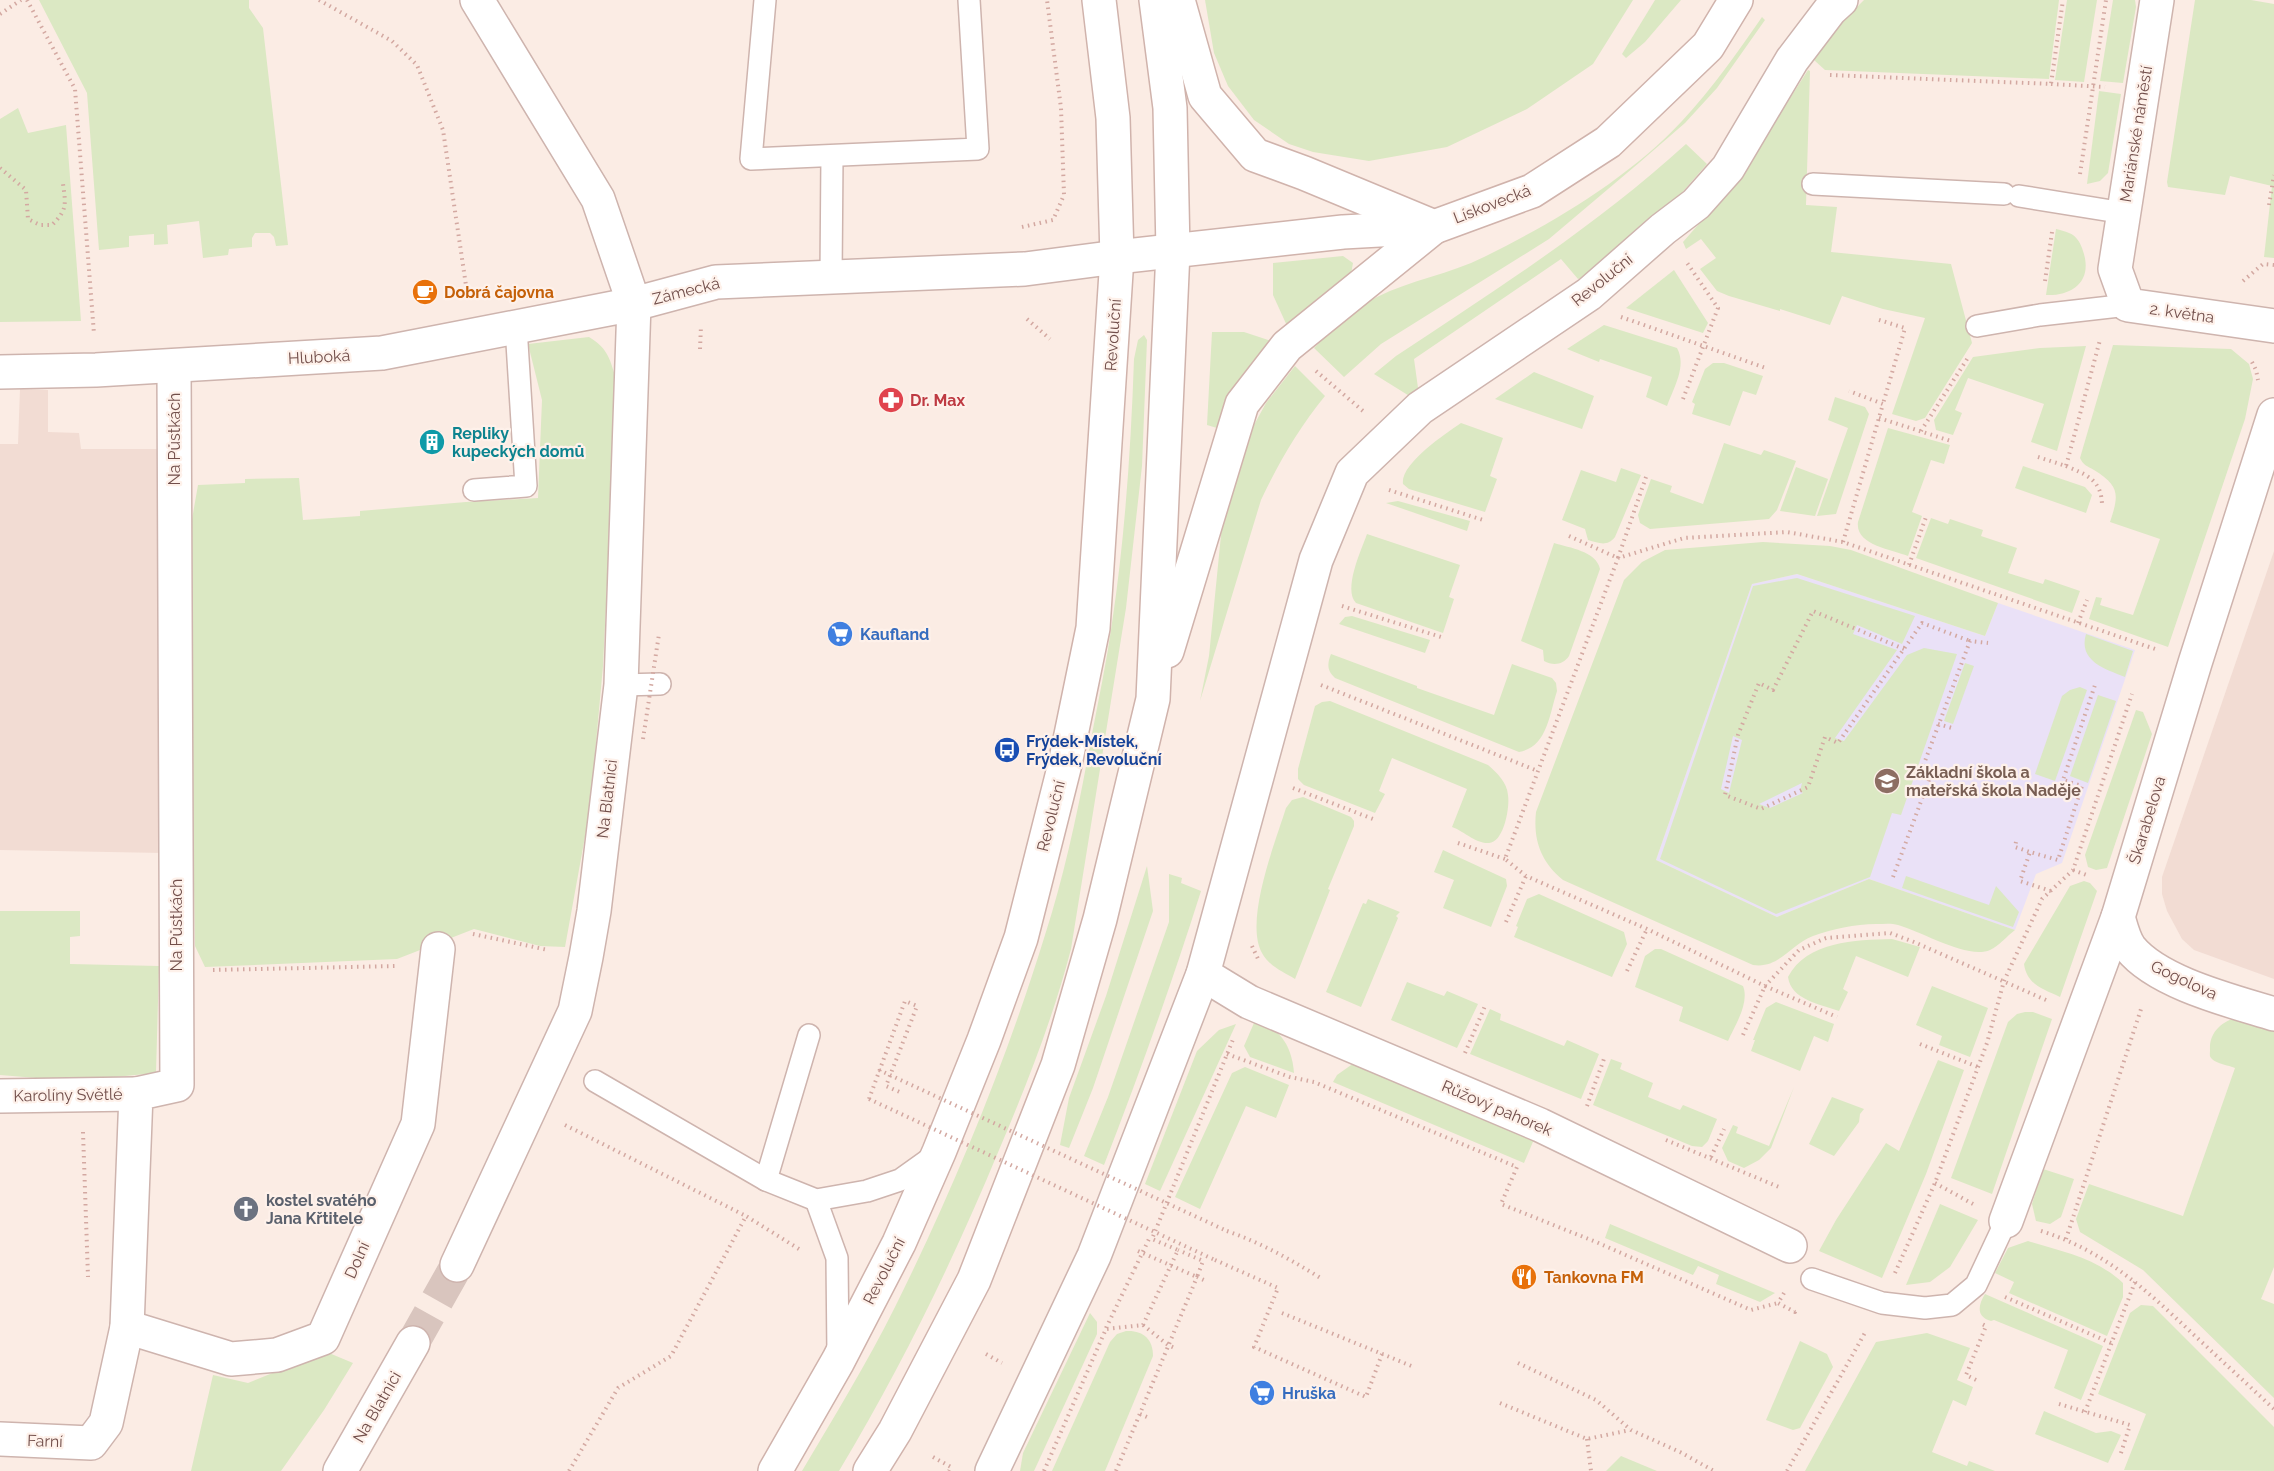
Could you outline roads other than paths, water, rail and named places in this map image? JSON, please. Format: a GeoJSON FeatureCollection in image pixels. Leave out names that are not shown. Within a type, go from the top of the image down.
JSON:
{"type":"FeatureCollection","features":[{"type":"Feature","properties":{"kind":"street","name":"Zámecká"},"geometry":{"type":"LineString","coordinates":[[477,0],[598,199],[633,304],[716,282],[1025,269],[1117,257]]}},
{"type":"Feature","properties":{"kind":"street","name":"Revoluční"},"geometry":{"type":"LineString","coordinates":[[775,1471],[838,1361],[899,1243],[939,1152],[984,1040],[1021,938],[1065,764],[1093,628],[1117,257],[1113,118],[1099,0]]}},
{"type":"Feature","properties":{"kind":"street"},"geometry":{"type":"LineString","coordinates":[[1153,699],[1173,251],[1170,108],[1156,0]]}},
{"type":"Feature","properties":{"kind":"street"},"geometry":{"type":"LineString","coordinates":[[870,1471],[895,1431],[974,1280],[1058,1065],[1100,919],[1153,699],[1242,404],[1287,346],[1434,227],[1255,155],[1205,96],[1178,0]]}},
{"type":"Feature","properties":{"kind":"street","name":"Lískovecká"},"geometry":{"type":"LineString","coordinates":[[1117,257],[1332,233],[1434,227],[1532,191],[1608,142],[1708,46],[1737,0]]}},
{"type":"Feature","properties":{"kind":"street","name":"Revoluční"},"geometry":{"type":"LineString","coordinates":[[992,1471],[1094,1256],[1203,974],[1316,560],[1352,473],[1420,408],[1589,294],[1695,204],[1728,168],[1792,60],[1840,0]]}},
{"type":"Feature","properties":{"kind":"street","name":"Mariánské náměstí"},"geometry":{"type":"LineString","coordinates":[[2115,269],[2157,0]]}},
{"type":"Feature","properties":{"kind":"street","name":"2. května"},"geometry":{"type":"LineString","coordinates":[[2115,269],[2128,305],[2274,326]]}},
{"type":"Feature","properties":{"kind":"street","name":"Hluboká"},"geometry":{"type":"LineString","coordinates":[[0,372],[96,370],[382,353],[633,304]]}},
{"type":"Feature","properties":{"kind":"street","name":"Na Blatnici"},"geometry":{"type":"LineString","coordinates":[[457,1265],[575,1011],[586,957],[594,911],[621,685],[633,304]]}},
{"type":"Feature","properties":{"kind":"street","name":"Na Půstkách"},"geometry":{"type":"LineString","coordinates":[[136,1094],[177,1085],[174,366]]}},
{"type":"Feature","properties":{"kind":"street","name":"Škarabelova"},"geometry":{"type":"LineString","coordinates":[[2006,1221],[2118,917],[2195,663],[2267,402]]}},
{"type":"Feature","properties":{"kind":"street","name":"Gogolova"},"geometry":{"type":"LineString","coordinates":[[2118,917],[2129,946],[2149,966],[2204,992],[2274,1014]]}},
{"type":"Feature","properties":{"kind":"street","name":"Dolní"},"geometry":{"type":"LineString","coordinates":[[128,1327],[231,1359],[277,1355],[323,1338],[418,1124],[438,949]]}},
{"type":"Feature","properties":{"kind":"street","name":"Růžový pahorek"},"geometry":{"type":"LineString","coordinates":[[1203,974],[1249,1002],[1540,1125],[1790,1246]]}},
{"type":"Feature","properties":{"kind":"street"},"geometry":{"type":"LineString","coordinates":[[128,1327],[136,1094]]}},
{"type":"Feature","properties":{"kind":"street","name":"Karolíny Světlé"},"geometry":{"type":"LineString","coordinates":[[0,1096],[136,1094]]}},
{"type":"Feature","properties":{"kind":"street","name":"Farní"},"geometry":{"type":"LineString","coordinates":[[0,1439],[91,1443],[106,1423],[128,1327]]}},
{"type":"Feature","properties":{"kind":"street","name":"Na Blatnici"},"geometry":{"type":"LineString","coordinates":[[340,1471],[413,1344]]}},
{"type":"Feature","properties":{"kind":"lane"},"geometry":{"type":"LineString","coordinates":[[765,0],[751,159],[978,149],[969,0]]}},
{"type":"Feature","properties":{"kind":"lane"},"geometry":{"type":"LineString","coordinates":[[831,278],[832,156]]}},
{"type":"Feature","properties":{"kind":"lane"},"geometry":{"type":"LineString","coordinates":[[1813,184],[2012,195],[2074,207],[2124,213]]}},
{"type":"Feature","properties":{"kind":"lane"},"geometry":{"type":"LineString","coordinates":[[1977,326],[2040,315],[2128,305]]}},
{"type":"Feature","properties":{"kind":"lane"},"geometry":{"type":"LineString","coordinates":[[474,490],[526,486],[516,327]]}},
{"type":"Feature","properties":{"kind":"lane"},"geometry":{"type":"LineString","coordinates":[[621,685],[660,684]]}},
{"type":"Feature","properties":{"kind":"lane"},"geometry":{"type":"LineString","coordinates":[[766,1180],[809,1035]]}},
{"type":"Feature","properties":{"kind":"lane"},"geometry":{"type":"LineString","coordinates":[[596,1082],[766,1180],[816,1200],[867,1191],[900,1180],[939,1152]]}},
{"type":"Feature","properties":{"kind":"lane"},"geometry":{"type":"LineString","coordinates":[[816,1200],[837,1258],[838,1361]]}},
{"type":"Feature","properties":{"kind":"lane"},"geometry":{"type":"LineString","coordinates":[[1812,1280],[1882,1302],[1925,1308],[1953,1305],[1976,1285],[2006,1221]]}},
{"type":"Feature","properties":{"kind":"tunnel"},"geometry":{"type":"LineString","coordinates":[[413,1343],[457,1265]]}},
{"type":"Feature","properties":{"kind":"place","name":"Dobrá čajovna"},"geometry":{"type":"Point","coordinates":[425,292]}},
{"type":"Feature","properties":{"kind":"place","name":"Dr. Max"},"geometry":{"type":"Point","coordinates":[891,400]}},
{"type":"Feature","properties":{"kind":"place","name":"Repliky kupeckých domů"},"geometry":{"type":"Point","coordinates":[432,442]}},
{"type":"Feature","properties":{"kind":"place","name":"Kaufland"},"geometry":{"type":"Point","coordinates":[840,634]}},
{"type":"Feature","properties":{"kind":"place","name":"Frýdek-Místek, Frýdek, Revoluční"},"geometry":{"type":"Point","coordinates":[1007,750]}},
{"type":"Feature","properties":{"kind":"place","name":"Základní škola a mateřská škola Naděje"},"geometry":{"type":"Point","coordinates":[1887,781]}},
{"type":"Feature","properties":{"kind":"place","name":"kostel svatého Jana Křtitele"},"geometry":{"type":"Point","coordinates":[246,1209]}},
{"type":"Feature","properties":{"kind":"place","name":"Tankovna FM"},"geometry":{"type":"Point","coordinates":[1524,1277]}},
{"type":"Feature","properties":{"kind":"place","name":"Hruška"},"geometry":{"type":"Point","coordinates":[1262,1393]}}]}
